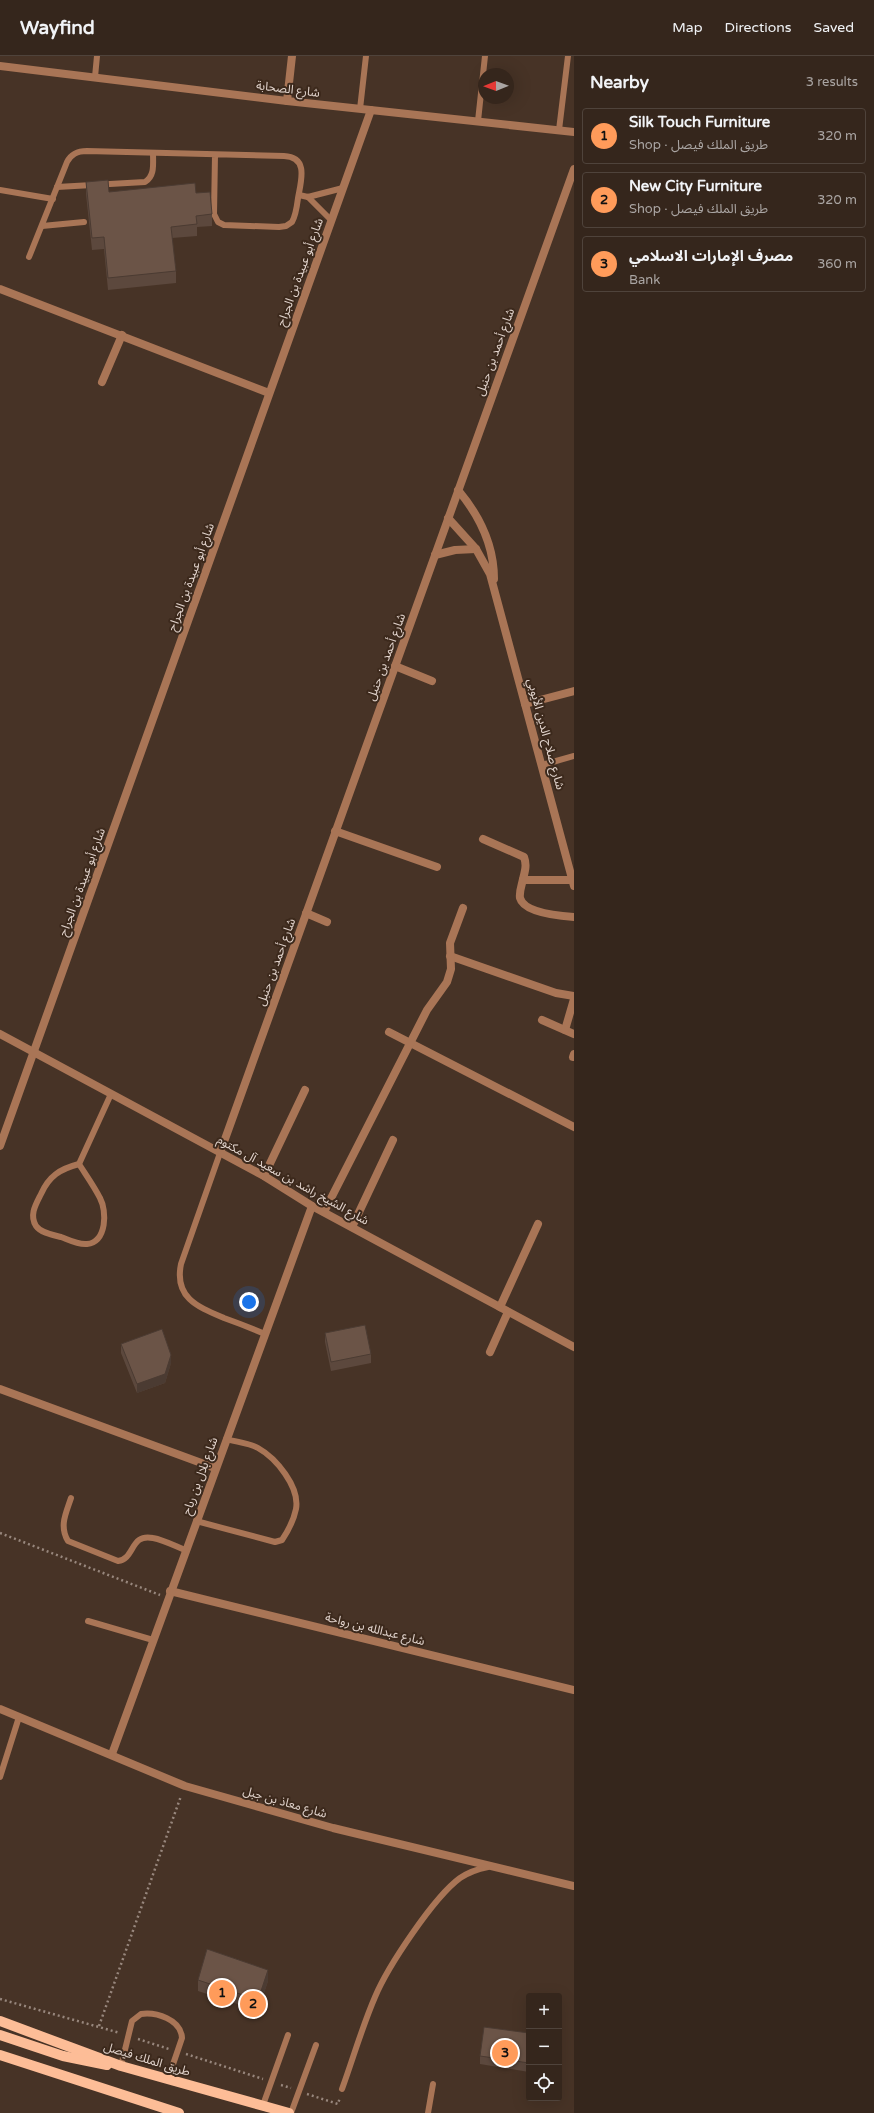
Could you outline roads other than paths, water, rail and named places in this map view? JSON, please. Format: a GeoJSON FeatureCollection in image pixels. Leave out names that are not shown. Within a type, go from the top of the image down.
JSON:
{"type":"FeatureCollection","features":[{"type":"Feature","properties":{"kind":"main road","name":"طريق الملك فيصل"},"geometry":{"type":"LineString","coordinates":[[0,2021],[121,2066],[290,2113]]}},
{"type":"Feature","properties":{"kind":"main road"},"geometry":{"type":"LineString","coordinates":[[0,2035],[82,2062],[121,2066]]}},
{"type":"Feature","properties":{"kind":"main road"},"geometry":{"type":"LineString","coordinates":[[0,2055],[179,2113]]}},
{"type":"Feature","properties":{"kind":"street"},"geometry":{"type":"LineString","coordinates":[[287,101],[292,56]]}},
{"type":"Feature","properties":{"kind":"street","name":"شارع الصحابة"},"geometry":{"type":"LineString","coordinates":[[0,66],[287,101],[574,132]]}},
{"type":"Feature","properties":{"kind":"street","name":"شارع أبو عبيدة بن الجراح"},"geometry":{"type":"LineString","coordinates":[[0,1146],[371,110]]}},
{"type":"Feature","properties":{"kind":"street","name":"شارع أحمد بن حنبل"},"geometry":{"type":"LineString","coordinates":[[220,1152],[574,169]]}},
{"type":"Feature","properties":{"kind":"street"},"geometry":{"type":"LineString","coordinates":[[0,289],[269,393]]}},
{"type":"Feature","properties":{"kind":"street"},"geometry":{"type":"LineString","coordinates":[[102,382],[122,335]]}},
{"type":"Feature","properties":{"kind":"street","name":"شارع صلاح الدين الأيوبي"},"geometry":{"type":"LineString","coordinates":[[458,490],[473,508],[484,530],[493,564],[494,587]]}},
{"type":"Feature","properties":{"kind":"street","name":"شارع صلاح الدين الأيوبي"},"geometry":{"type":"LineString","coordinates":[[448,518],[476,549],[490,574],[542,765],[571,861],[573,883]]}},
{"type":"Feature","properties":{"kind":"street"},"geometry":{"type":"LineString","coordinates":[[435,555],[455,550],[476,549]]}},
{"type":"Feature","properties":{"kind":"street"},"geometry":{"type":"LineString","coordinates":[[395,666],[432,681]]}},
{"type":"Feature","properties":{"kind":"street"},"geometry":{"type":"LineString","coordinates":[[526,704],[574,691]]}},
{"type":"Feature","properties":{"kind":"street"},"geometry":{"type":"LineString","coordinates":[[336,831],[437,867]]}},
{"type":"Feature","properties":{"kind":"street"},"geometry":{"type":"LineString","coordinates":[[483,839],[524,857],[526,864],[520,897],[527,907],[546,913],[574,917]]}},
{"type":"Feature","properties":{"kind":"street"},"geometry":{"type":"LineString","coordinates":[[523,880],[573,883]]}},
{"type":"Feature","properties":{"kind":"street"},"geometry":{"type":"LineString","coordinates":[[324,1212],[428,1010],[447,982],[451,969],[450,943],[463,908]]}},
{"type":"Feature","properties":{"kind":"street"},"geometry":{"type":"LineString","coordinates":[[306,913],[327,922]]}},
{"type":"Feature","properties":{"kind":"street"},"geometry":{"type":"LineString","coordinates":[[450,956],[556,993],[574,996]]}},
{"type":"Feature","properties":{"kind":"street"},"geometry":{"type":"LineString","coordinates":[[565,1030],[574,999]]}},
{"type":"Feature","properties":{"kind":"street"},"geometry":{"type":"LineString","coordinates":[[542,1020],[574,1034]]}},
{"type":"Feature","properties":{"kind":"street"},"geometry":{"type":"LineString","coordinates":[[389,1032],[574,1127]]}},
{"type":"Feature","properties":{"kind":"street","name":"شارع الشيخ راشد بن سعيد آل مكتوم"},"geometry":{"type":"LineString","coordinates":[[0,1034],[220,1152],[264,1176],[312,1206],[574,1347]]}},
{"type":"Feature","properties":{"kind":"street"},"geometry":{"type":"LineString","coordinates":[[264,1176],[306,1090]]}},
{"type":"Feature","properties":{"kind":"street"},"geometry":{"type":"LineString","coordinates":[[352,1227],[393,1140]]}},
{"type":"Feature","properties":{"kind":"street","name":"شارع بلال بن رباح"},"geometry":{"type":"LineString","coordinates":[[112,1754],[185,1550],[312,1206]]}},
{"type":"Feature","properties":{"kind":"street"},"geometry":{"type":"LineString","coordinates":[[500,1307],[538,1224]]}},
{"type":"Feature","properties":{"kind":"street"},"geometry":{"type":"LineString","coordinates":[[490,1352],[508,1312]]}},
{"type":"Feature","properties":{"kind":"street"},"geometry":{"type":"LineString","coordinates":[[0,1389],[215,1468]]}},
{"type":"Feature","properties":{"kind":"street","name":"شارع عبدالله بن رواحة"},"geometry":{"type":"LineString","coordinates":[[169,1595],[574,1690]]}},
{"type":"Feature","properties":{"kind":"street","name":"شارع معاذ بن جبل"},"geometry":{"type":"LineString","coordinates":[[0,1709],[112,1754],[185,1786],[333,1828],[488,1867],[574,1886]]}},
{"type":"Feature","properties":{"kind":"lane"},"geometry":{"type":"LineString","coordinates":[[95,77],[97,56]]}},
{"type":"Feature","properties":{"kind":"lane"},"geometry":{"type":"LineString","coordinates":[[360,109],[366,56]]}},
{"type":"Feature","properties":{"kind":"lane"},"geometry":{"type":"LineString","coordinates":[[478,121],[485,56]]}},
{"type":"Feature","properties":{"kind":"lane"},"geometry":{"type":"LineString","coordinates":[[559,130],[568,56]]}},
{"type":"Feature","properties":{"kind":"lane"},"geometry":{"type":"LineString","coordinates":[[29,257],[69,159],[79,152],[153,153],[292,157],[299,162],[302,170],[294,219],[286,226],[221,224],[216,220],[214,214],[214,155]]}},
{"type":"Feature","properties":{"kind":"lane"},"geometry":{"type":"LineString","coordinates":[[57,187],[144,182],[150,178],[153,172],[153,153]]}},
{"type":"Feature","properties":{"kind":"lane"},"geometry":{"type":"LineString","coordinates":[[299,195],[308,197],[343,188]]}},
{"type":"Feature","properties":{"kind":"lane"},"geometry":{"type":"LineString","coordinates":[[0,190],[53,199]]}},
{"type":"Feature","properties":{"kind":"lane"},"geometry":{"type":"LineString","coordinates":[[308,197],[331,220]]}},
{"type":"Feature","properties":{"kind":"lane"},"geometry":{"type":"LineString","coordinates":[[42,226],[84,222]]}},
{"type":"Feature","properties":{"kind":"lane"},"geometry":{"type":"LineString","coordinates":[[542,765],[574,756]]}},
{"type":"Feature","properties":{"kind":"lane"},"geometry":{"type":"LineString","coordinates":[[79,1164],[111,1094]]}},
{"type":"Feature","properties":{"kind":"lane"},"geometry":{"type":"LineString","coordinates":[[220,1152],[181,1264],[180,1283],[185,1295],[200,1308],[265,1334]]}},
{"type":"Feature","properties":{"kind":"lane"},"geometry":{"type":"LineString","coordinates":[[79,1164],[101,1199],[104,1211],[101,1233],[96,1240],[89,1244],[82,1244],[42,1231],[36,1226],[33,1218],[33,1212],[46,1183],[64,1168],[79,1164]]}},
{"type":"Feature","properties":{"kind":"lane"},"geometry":{"type":"LineString","coordinates":[[196,1521],[276,1542],[282,1540],[287,1533],[296,1508],[294,1495],[289,1481],[277,1462],[258,1448],[226,1438]]}},
{"type":"Feature","properties":{"kind":"lane"},"geometry":{"type":"LineString","coordinates":[[71,1498],[63,1522],[64,1533],[68,1540],[118,1561],[124,1561],[137,1541],[144,1538],[152,1538],[185,1550]]}},
{"type":"Feature","properties":{"kind":"lane"},"geometry":{"type":"LineString","coordinates":[[88,1621],[153,1640]]}},
{"type":"Feature","properties":{"kind":"lane"},"geometry":{"type":"LineString","coordinates":[[0,1777],[19,1717]]}},
{"type":"Feature","properties":{"kind":"lane"},"geometry":{"type":"LineString","coordinates":[[342,2089],[375,1996],[394,1962],[448,1889],[460,1878],[474,1870],[488,1867]]}},
{"type":"Feature","properties":{"kind":"lane"},"geometry":{"type":"LineString","coordinates":[[121,2066],[132,2021],[140,2014],[151,2014],[175,2022],[181,2032],[182,2038],[168,2079]]}},
{"type":"Feature","properties":{"kind":"lane"},"geometry":{"type":"LineString","coordinates":[[263,2105],[288,2035]]}},
{"type":"Feature","properties":{"kind":"lane"},"geometry":{"type":"LineString","coordinates":[[290,2113],[316,2045]]}},
{"type":"Feature","properties":{"kind":"lane"},"geometry":{"type":"LineString","coordinates":[[428,2113],[433,2084]]}},
{"type":"Feature","properties":{"kind":"place","name":"Silk Touch Furniture"},"geometry":{"type":"Point","coordinates":[222,1993]}},
{"type":"Feature","properties":{"kind":"place","name":"New City Furniture"},"geometry":{"type":"Point","coordinates":[253,2004]}},
{"type":"Feature","properties":{"kind":"place","name":"مصرف الإمارات الاسلامي"},"geometry":{"type":"Point","coordinates":[505,2053]}}]}
